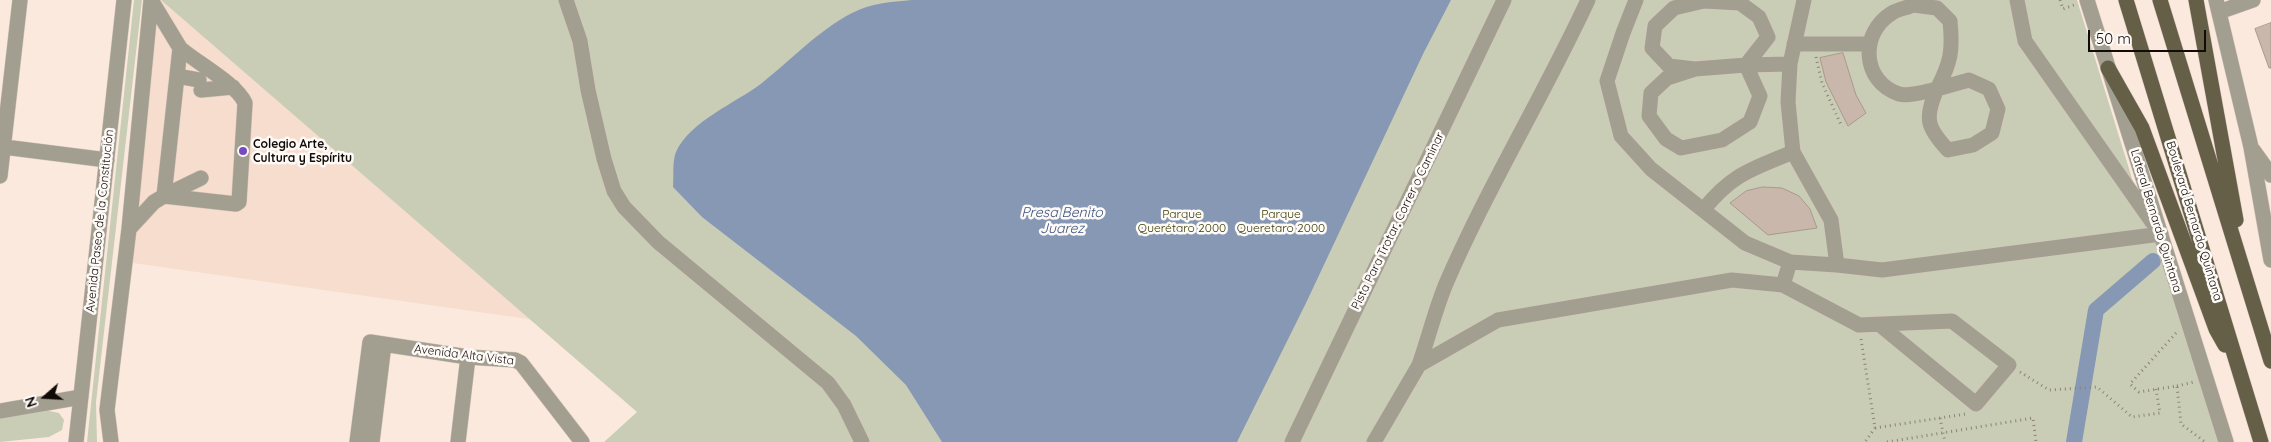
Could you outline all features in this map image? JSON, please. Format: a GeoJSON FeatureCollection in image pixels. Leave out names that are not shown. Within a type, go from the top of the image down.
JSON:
{"type":"FeatureCollection","features":[{"type":"Feature","properties":{"kind":"main road","name":"Boulevard Bernardo Quintana"},"geometry":{"type":"LineString","coordinates":[[2126,0],[2195,226],[2199,263],[2239,369],[2261,442]]}},
{"type":"Feature","properties":{"kind":"main road"},"geometry":{"type":"LineString","coordinates":[[2160,0],[2229,208],[2249,290],[2271,361]]}},
{"type":"Feature","properties":{"kind":"main road"},"geometry":{"type":"LineString","coordinates":[[2196,0],[2229,208]]}},
{"type":"Feature","properties":{"kind":"main road"},"geometry":{"type":"LineString","coordinates":[[2108,68],[2142,128],[2180,233],[2199,263]]}},
{"type":"Feature","properties":{"kind":"street"},"geometry":{"type":"LineString","coordinates":[[0,176],[20,0]]}},
{"type":"Feature","properties":{"kind":"street","name":"Avenida Paseo de la Constitución"},"geometry":{"type":"LineString","coordinates":[[76,442],[124,0]]}},
{"type":"Feature","properties":{"kind":"street"},"geometry":{"type":"LineString","coordinates":[[151,0],[180,48],[195,61],[233,87],[242,96],[245,103],[239,202],[236,204],[164,196]]}},
{"type":"Feature","properties":{"kind":"street"},"geometry":{"type":"LineString","coordinates":[[111,442],[107,410],[129,229],[151,0]]}},
{"type":"Feature","properties":{"kind":"street","name":"Pista Para Trotar, Correr o Caminar"},"geometry":{"type":"LineString","coordinates":[[1292,442],[1504,0]]}},
{"type":"Feature","properties":{"kind":"street"},"geometry":{"type":"LineString","coordinates":[[1374,442],[1419,365],[1449,278],[1491,189],[1562,56],[1588,0]]}},
{"type":"Feature","properties":{"kind":"street"},"geometry":{"type":"LineString","coordinates":[[1636,0],[1622,33],[1607,81],[1620,136],[1651,169],[1745,243],[1790,262],[1882,270],[2163,241],[2025,41],[2017,0]]}},
{"type":"Feature","properties":{"kind":"street"},"geometry":{"type":"LineString","coordinates":[[1804,0],[1790,64],[1788,102],[1793,152],[1831,220],[1837,265]]}},
{"type":"Feature","properties":{"kind":"street","name":"Lateral Bernardo Quintana"},"geometry":{"type":"LineString","coordinates":[[2087,0],[2226,442]]}},
{"type":"Feature","properties":{"kind":"street"},"geometry":{"type":"LineString","coordinates":[[2253,0],[2218,6],[2251,147],[2270,257]]}},
{"type":"Feature","properties":{"kind":"street"},"geometry":{"type":"LineString","coordinates":[[566,1],[580,41],[588,90],[604,159],[614,191],[624,207],[658,242],[828,383],[844,405],[862,442]]}},
{"type":"Feature","properties":{"kind":"street"},"geometry":{"type":"LineString","coordinates":[[1746,65],[1768,36],[1759,17],[1740,2],[1704,1],[1674,8],[1655,26],[1652,48],[1669,66],[1695,69],[1790,64]]}},
{"type":"Feature","properties":{"kind":"street"},"geometry":{"type":"LineString","coordinates":[[1869,44],[1870,64],[1880,84],[1901,95],[1937,89],[1969,80],[1989,89],[1998,109],[1992,133],[1973,145],[1948,150],[1932,134],[1929,108],[1937,89],[1947,70],[1953,47],[1950,21],[1937,8],[1914,5],[1892,13],[1876,29],[1869,44]]}},
{"type":"Feature","properties":{"kind":"street"},"geometry":{"type":"LineString","coordinates":[[1794,44],[1869,44]]}},
{"type":"Feature","properties":{"kind":"street"},"geometry":{"type":"LineString","coordinates":[[164,196],[180,48]]}},
{"type":"Feature","properties":{"kind":"street"},"geometry":{"type":"LineString","coordinates":[[1695,69],[1667,78],[1651,93],[1649,116],[1666,139],[1682,148],[1722,140],[1750,122],[1760,96],[1746,65]]}},
{"type":"Feature","properties":{"kind":"street"},"geometry":{"type":"LineString","coordinates":[[178,76],[200,85],[233,87]]}},
{"type":"Feature","properties":{"kind":"street"},"geometry":{"type":"LineString","coordinates":[[4,147],[107,160]]}},
{"type":"Feature","properties":{"kind":"street"},"geometry":{"type":"LineString","coordinates":[[2251,147],[2271,175]]}},
{"type":"Feature","properties":{"kind":"street"},"geometry":{"type":"LineString","coordinates":[[1704,209],[1719,190],[1744,172],[1793,152]]}},
{"type":"Feature","properties":{"kind":"street"},"geometry":{"type":"LineString","coordinates":[[129,229],[154,202],[200,178]]}},
{"type":"Feature","properties":{"kind":"street"},"geometry":{"type":"LineString","coordinates":[[1783,285],[1790,262]]}},
{"type":"Feature","properties":{"kind":"street"},"geometry":{"type":"LineString","coordinates":[[1419,365],[1498,320],[1732,280],[1783,285],[1859,325],[1952,322],[2009,365],[1976,404],[1880,325]]}},
{"type":"Feature","properties":{"kind":"street","name":"Avenida Alta Vista"},"geometry":{"type":"LineString","coordinates":[[364,442],[368,344],[370,342],[468,357],[514,360],[521,363],[582,442]]}},
{"type":"Feature","properties":{"kind":"street"},"geometry":{"type":"LineString","coordinates":[[364,442],[384,344]]}},
{"type":"Feature","properties":{"kind":"street"},"geometry":{"type":"LineString","coordinates":[[458,442],[468,357]]}},
{"type":"Feature","properties":{"kind":"street"},"geometry":{"type":"LineString","coordinates":[[0,411],[81,397]]}},
{"type":"Feature","properties":{"kind":"path"},"geometry":{"type":"LineString","coordinates":[[2060,0],[2063,9]]}},
{"type":"Feature","properties":{"kind":"path"},"geometry":{"type":"LineString","coordinates":[[1814,44],[1822,83],[1842,127]]}},
{"type":"Feature","properties":{"kind":"path"},"geometry":{"type":"LineString","coordinates":[[1859,325],[1875,428],[1865,442]]}},
{"type":"Feature","properties":{"kind":"path"},"geometry":{"type":"LineString","coordinates":[[2178,331],[2130,384],[2139,392],[2195,382]]}},
{"type":"Feature","properties":{"kind":"path"},"geometry":{"type":"LineString","coordinates":[[2009,365],[2049,390],[2097,388],[2132,417],[2160,413],[2156,389]]}},
{"type":"Feature","properties":{"kind":"path"},"geometry":{"type":"LineString","coordinates":[[2178,386],[2181,424],[2205,442]]}},
{"type":"Feature","properties":{"kind":"path"},"geometry":{"type":"LineString","coordinates":[[1875,428],[1966,414],[1976,404]]}},
{"type":"Feature","properties":{"kind":"path"},"geometry":{"type":"LineString","coordinates":[[1940,418],[1946,442]]}},
{"type":"Feature","properties":{"kind":"path"},"geometry":{"type":"LineString","coordinates":[[1888,442],[2033,418],[2036,442]]}},
{"type":"Feature","properties":{"kind":"shaded area","name":"Colegio Arte, Cultura y Espíritu"},"geometry":{"type":"Polygon","coordinates":[[[152,0],[162,0],[542,321],[126,262],[152,0]]]}},
{"type":"Feature","properties":{"kind":"green space"},"geometry":{"type":"Polygon","coordinates":[[[134,0],[142,0],[96,402],[97,442],[87,442],[134,0]]]}},
{"type":"Feature","properties":{"kind":"green space","name":"Parque Querétaro 2000"},"geometry":{"type":"Polygon","coordinates":[[[161,0],[2077,0],[2139,201],[2161,234],[2226,442],[604,442],[637,412],[161,0]]]}},
{"type":"Feature","properties":{"kind":"green space"},"geometry":{"type":"Polygon","coordinates":[[[45,410],[59,413],[64,420],[62,430],[49,437],[0,442],[0,418],[45,410]]]}},
{"type":"Feature","properties":{"kind":"water","name":"Presa Benito Juarez"},"geometry":{"type":"Polygon","coordinates":[[[912,0],[1451,0],[1424,52],[1306,303],[1237,442],[942,442],[906,385],[856,336],[702,217],[673,187],[676,152],[692,131],[714,113],[762,83],[828,28],[852,13],[866,7],[912,0]]]}},
{"type":"Feature","properties":{"kind":"building"},"geometry":{"type":"Polygon","coordinates":[[[2271,23],[2271,68],[2269,68],[2255,29],[2271,23]]]}},
{"type":"Feature","properties":{"kind":"building"},"geometry":{"type":"Polygon","coordinates":[[[1843,53],[1856,95],[1866,113],[1848,126],[1826,82],[1820,58],[1843,53]]]}},
{"type":"Feature","properties":{"kind":"building"},"geometry":{"type":"Polygon","coordinates":[[[1763,187],[1782,188],[1799,196],[1810,209],[1817,228],[1768,235],[1730,203],[1746,191],[1763,187]]]}},
{"type":"Feature","properties":{"kind":"waterway"},"geometry":{"type":"LineString","coordinates":[[2074,442],[2096,310],[2153,261]]}},
{"type":"Feature","properties":{"kind":"place","name":"Colegio Arte, Cultura y Espíritu"},"geometry":{"type":"Point","coordinates":[243,151]}},
{"type":"Feature","properties":{"kind":"park label","name":"Parque Queretaro 2000"},"geometry":{"type":"Point","coordinates":[1281,221]}}]}
